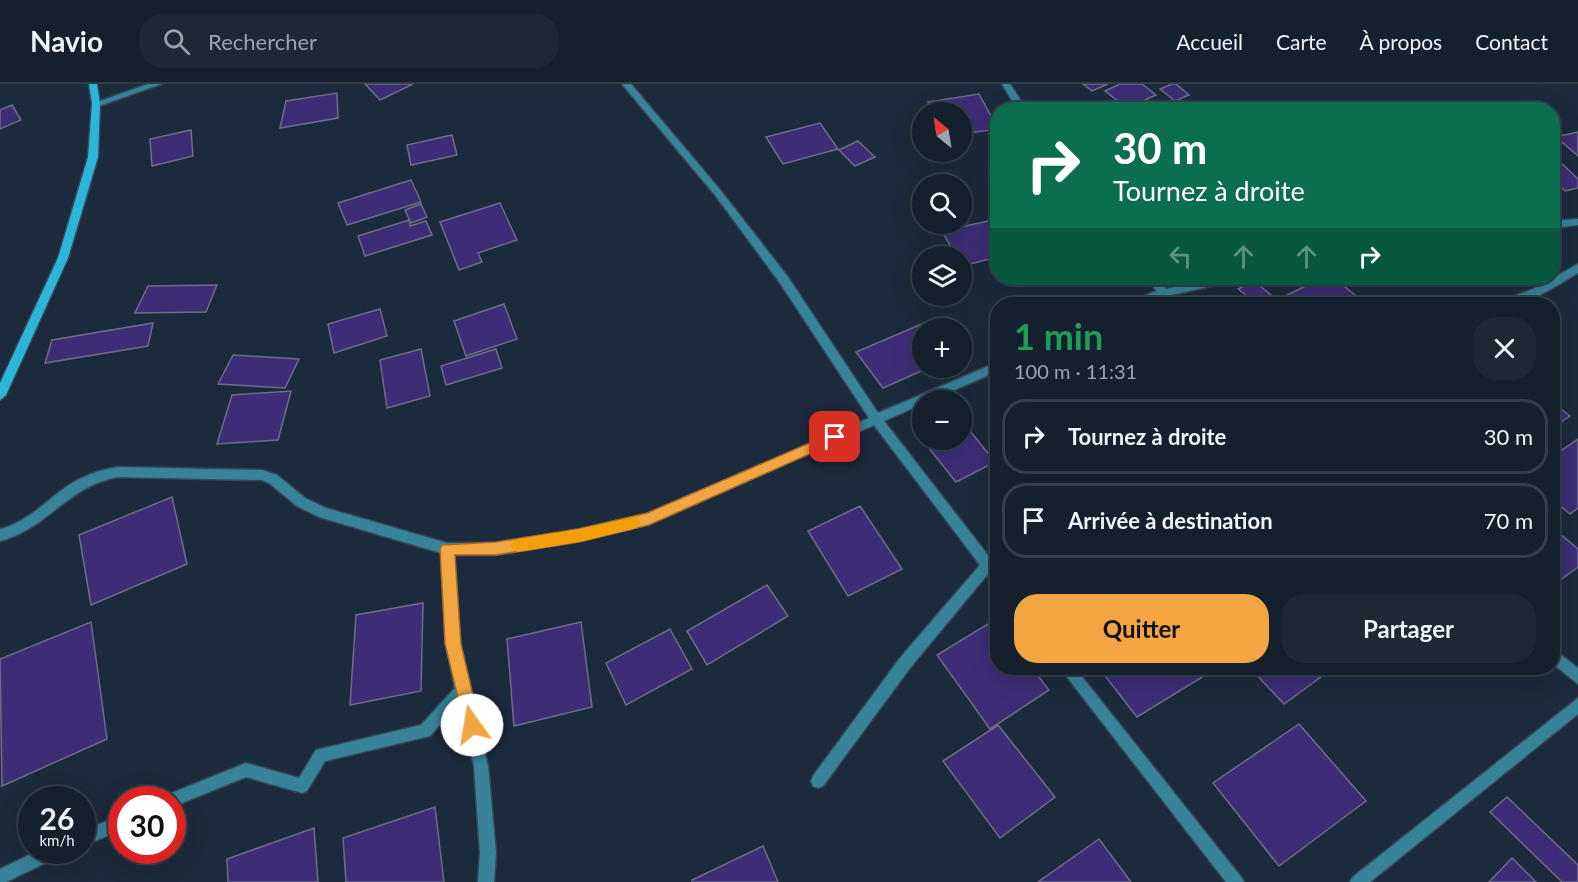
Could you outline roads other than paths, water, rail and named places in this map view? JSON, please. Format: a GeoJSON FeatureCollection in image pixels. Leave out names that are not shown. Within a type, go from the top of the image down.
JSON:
{"type":"FeatureCollection","features":[{"type":"Feature","properties":{"kind":"main road"},"geometry":{"type":"LineString","coordinates":[[0,395],[63,258],[93,156],[96,104],[93,84]]}},
{"type":"Feature","properties":{"kind":"street"},"geometry":{"type":"LineString","coordinates":[[96,104],[157,84]]}},
{"type":"Feature","properties":{"kind":"street"},"geometry":{"type":"LineString","coordinates":[[626,84],[718,193],[784,280],[876,419],[990,561]]}},
{"type":"Feature","properties":{"kind":"street"},"geometry":{"type":"LineString","coordinates":[[1006,84],[1018,102]]}},
{"type":"Feature","properties":{"kind":"street"},"geometry":{"type":"LineString","coordinates":[[1560,225],[1576,224]]}},
{"type":"Feature","properties":{"kind":"street"},"geometry":{"type":"LineString","coordinates":[[1560,279],[1578,268]]}},
{"type":"Feature","properties":{"kind":"street"},"geometry":{"type":"LineString","coordinates":[[1158,285],[1169,297]]}},
{"type":"Feature","properties":{"kind":"street"},"geometry":{"type":"LineString","coordinates":[[1152,297],[1196,285]]}},
{"type":"Feature","properties":{"kind":"street"},"geometry":{"type":"LineString","coordinates":[[1524,297],[1549,285]]}},
{"type":"Feature","properties":{"kind":"street"},"geometry":{"type":"LineString","coordinates":[[0,535],[15,531],[78,485],[98,475],[118,472],[262,475],[273,479],[301,502],[323,513],[447,549],[496,549],[579,535],[649,519],[990,369]]}},
{"type":"Feature","properties":{"kind":"street"},"geometry":{"type":"LineString","coordinates":[[186,794],[246,770],[302,786],[321,755],[425,731],[462,690],[453,644],[447,549]]}},
{"type":"Feature","properties":{"kind":"street"},"geometry":{"type":"LineString","coordinates":[[818,781],[905,663],[990,565]]}},
{"type":"Feature","properties":{"kind":"street"},"geometry":{"type":"LineString","coordinates":[[453,644],[481,766],[488,853],[486,882]]}},
{"type":"Feature","properties":{"kind":"street"},"geometry":{"type":"LineString","coordinates":[[1560,661],[1578,677]]}},
{"type":"Feature","properties":{"kind":"street"},"geometry":{"type":"LineString","coordinates":[[1073,675],[1236,882]]}},
{"type":"Feature","properties":{"kind":"street"},"geometry":{"type":"LineString","coordinates":[[1358,882],[1578,705]]}},
{"type":"Feature","properties":{"kind":"street"},"geometry":{"type":"LineString","coordinates":[[0,877],[27,864]]}}]}
